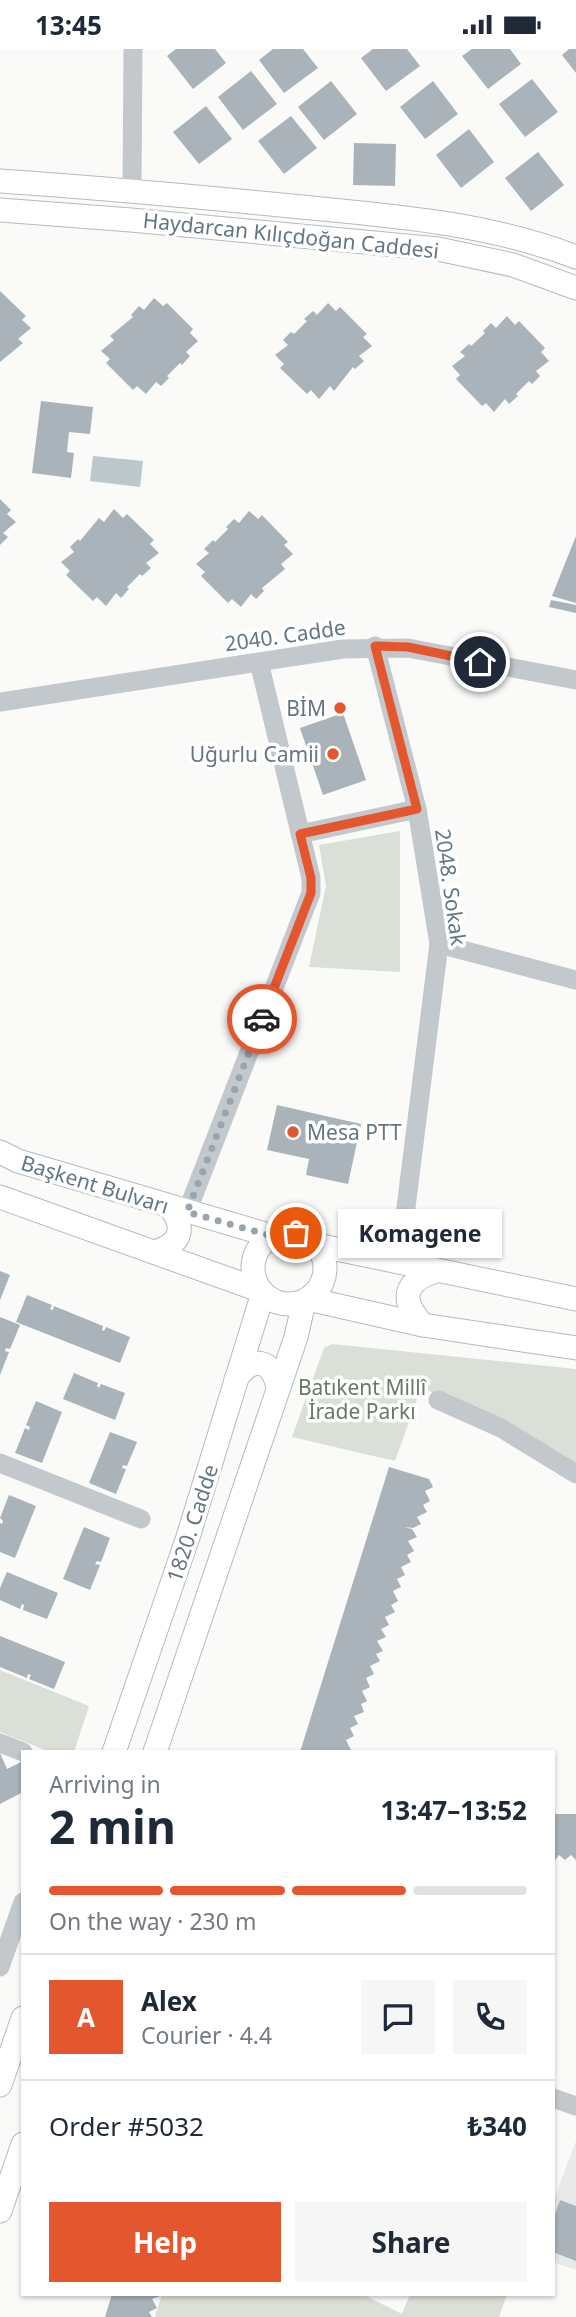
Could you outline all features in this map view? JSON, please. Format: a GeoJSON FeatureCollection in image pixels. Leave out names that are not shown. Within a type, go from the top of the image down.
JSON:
{"type":"FeatureCollection","features":[{"type":"Feature","properties":{"kind":"main road","name":"Haydarcan Kılıçdoğan Caddesi"},"geometry":{"type":"LineString","coordinates":[[0,181],[132,191],[435,222],[513,237],[576,257]]}},
{"type":"Feature","properties":{"kind":"main road","name":"Haydarcan Kılıçdoğan Caddesi"},"geometry":{"type":"LineString","coordinates":[[0,210],[438,249],[513,265],[576,288]]}},
{"type":"Feature","properties":{"kind":"main road","name":"Başkent Bulvarı"},"geometry":{"type":"LineString","coordinates":[[0,1152],[18,1161],[272,1236]]}},
{"type":"Feature","properties":{"kind":"main road","name":"Başkent Bulvarı"},"geometry":{"type":"LineString","coordinates":[[0,1197],[261,1291]]}},
{"type":"Feature","properties":{"kind":"main road"},"geometry":{"type":"LineString","coordinates":[[154,1252],[173,1244],[178,1236],[179,1210]]}},
{"type":"Feature","properties":{"kind":"main road"},"geometry":{"type":"LineString","coordinates":[[284,1232],[308,1237],[317,1245],[326,1266],[325,1277],[320,1287],[306,1300],[292,1304],[279,1303],[261,1291],[254,1279],[253,1266],[262,1244],[272,1236],[284,1232]]}},
{"type":"Feature","properties":{"kind":"main road"},"geometry":{"type":"LineString","coordinates":[[317,1245],[576,1299]]}},
{"type":"Feature","properties":{"kind":"main road"},"geometry":{"type":"LineString","coordinates":[[423,1325],[412,1313],[408,1290],[414,1281],[436,1271]]}},
{"type":"Feature","properties":{"kind":"main road","name":"1820. Cadde"},"geometry":{"type":"LineString","coordinates":[[115,1750],[188,1538],[261,1291]]}},
{"type":"Feature","properties":{"kind":"main road"},"geometry":{"type":"LineString","coordinates":[[306,1300],[423,1325],[576,1348]]}},
{"type":"Feature","properties":{"kind":"main road","name":"1820. Cadde"},"geometry":{"type":"LineString","coordinates":[[156,1750],[296,1337],[306,1300]]}},
{"type":"Feature","properties":{"kind":"main road"},"geometry":{"type":"LineString","coordinates":[[236,1379],[250,1364],[262,1363],[272,1369],[278,1388]]}},
{"type":"Feature","properties":{"kind":"main road"},"geometry":{"type":"LineString","coordinates":[[0,2085],[21,2024]]}},
{"type":"Feature","properties":{"kind":"main road"},"geometry":{"type":"LineString","coordinates":[[0,2211],[21,2150]]}},
{"type":"Feature","properties":{"kind":"street"},"geometry":{"type":"LineString","coordinates":[[132,191],[133,49]]}},
{"type":"Feature","properties":{"kind":"street","name":"2040. Cadde"},"geometry":{"type":"LineString","coordinates":[[0,702],[259,661],[375,646],[408,647],[576,680]]}},
{"type":"Feature","properties":{"kind":"street","name":"2048. Sokak"},"geometry":{"type":"LineString","coordinates":[[375,646],[417,809],[439,944],[398,1263]]}},
{"type":"Feature","properties":{"kind":"street"},"geometry":{"type":"LineString","coordinates":[[179,1210],[311,893],[311,878],[259,661]]}},
{"type":"Feature","properties":{"kind":"street"},"geometry":{"type":"LineString","coordinates":[[300,834],[417,809]]}},
{"type":"Feature","properties":{"kind":"street"},"geometry":{"type":"LineString","coordinates":[[439,944],[576,980]]}},
{"type":"Feature","properties":{"kind":"street"},"geometry":{"type":"LineString","coordinates":[[438,1401],[501,1428],[576,1475]]}},
{"type":"Feature","properties":{"kind":"street"},"geometry":{"type":"LineString","coordinates":[[0,1463],[141,1519]]}},
{"type":"Feature","properties":{"kind":"street"},"geometry":{"type":"LineString","coordinates":[[0,1743],[21,1751]]}},
{"type":"Feature","properties":{"kind":"street"},"geometry":{"type":"LineString","coordinates":[[0,1967],[21,1908]]}},
{"type":"Feature","properties":{"kind":"street"},"geometry":{"type":"LineString","coordinates":[[555,2099],[576,2106]]}},
{"type":"Feature","properties":{"kind":"shaded area"},"geometry":{"type":"Polygon","coordinates":[[[93,456],[143,461],[140,487],[90,481],[93,456]]]}},
{"type":"Feature","properties":{"kind":"shaded area"},"geometry":{"type":"Polygon","coordinates":[[[576,2141],[576,2270],[555,2263],[555,2197],[576,2141]]]}},
{"type":"Feature","properties":{"kind":"green space"},"geometry":{"type":"Polygon","coordinates":[[[400,831],[400,972],[309,967],[326,886],[319,845],[400,831]]]}},
{"type":"Feature","properties":{"kind":"green space","name":"Batıkent Millî İrade Parkı"},"geometry":{"type":"Polygon","coordinates":[[[332,1344],[576,1369],[576,1471],[499,1418],[421,1388],[395,1461],[292,1437],[324,1348],[332,1344]]]}},
{"type":"Feature","properties":{"kind":"green space"},"geometry":{"type":"Polygon","coordinates":[[[0,1670],[89,1706],[75,1750],[45,1750],[0,1732],[0,1670]]]}},
{"type":"Feature","properties":{"kind":"green space"},"geometry":{"type":"Polygon","coordinates":[[[161,2296],[366,2296],[402,2314],[409,2296],[506,2296],[499,2317],[155,2317],[161,2296]]]}},
{"type":"Feature","properties":{"kind":"building"},"geometry":{"type":"Polygon","coordinates":[[[176,49],[215,49],[226,63],[193,89],[167,56],[176,49]]]}},
{"type":"Feature","properties":{"kind":"building"},"geometry":{"type":"Polygon","coordinates":[[[273,49],[303,49],[318,68],[284,93],[259,60],[273,49]]]}},
{"type":"Feature","properties":{"kind":"building"},"geometry":{"type":"Polygon","coordinates":[[[373,49],[407,49],[420,66],[386,91],[361,58],[373,49]]]}},
{"type":"Feature","properties":{"kind":"building"},"geometry":{"type":"Polygon","coordinates":[[[472,49],[510,49],[521,64],[488,89],[462,56],[472,49]]]}},
{"type":"Feature","properties":{"kind":"building"},"geometry":{"type":"Polygon","coordinates":[[[569,49],[576,49],[576,73],[562,55],[569,49]]]}},
{"type":"Feature","properties":{"kind":"building"},"geometry":{"type":"Polygon","coordinates":[[[251,71],[277,104],[243,130],[218,97],[251,71]]]}},
{"type":"Feature","properties":{"kind":"building"},"geometry":{"type":"Polygon","coordinates":[[[532,79],[558,112],[525,137],[499,104],[532,79]]]}},
{"type":"Feature","properties":{"kind":"building"},"geometry":{"type":"Polygon","coordinates":[[[331,81],[357,114],[324,140],[298,107],[331,81]]]}},
{"type":"Feature","properties":{"kind":"building"},"geometry":{"type":"Polygon","coordinates":[[[433,81],[458,114],[425,139],[400,107],[433,81]]]}},
{"type":"Feature","properties":{"kind":"building"},"geometry":{"type":"Polygon","coordinates":[[[206,106],[232,139],[199,164],[173,132],[206,106]]]}},
{"type":"Feature","properties":{"kind":"building"},"geometry":{"type":"Polygon","coordinates":[[[291,116],[317,148],[284,174],[258,141],[291,116]]]}},
{"type":"Feature","properties":{"kind":"building"},"geometry":{"type":"Polygon","coordinates":[[[469,129],[494,162],[461,188],[436,155],[469,129]]]}},
{"type":"Feature","properties":{"kind":"building"},"geometry":{"type":"Polygon","coordinates":[[[354,143],[396,144],[395,186],[353,185],[354,143]]]}},
{"type":"Feature","properties":{"kind":"building"},"geometry":{"type":"Polygon","coordinates":[[[538,152],[564,185],[531,211],[505,178],[538,152]]]}},
{"type":"Feature","properties":{"kind":"building"},"geometry":{"type":"Polygon","coordinates":[[[0,291],[26,316],[22,320],[31,328],[18,339],[23,343],[0,362],[0,291]]]}},
{"type":"Feature","properties":{"kind":"building"},"geometry":{"type":"Polygon","coordinates":[[[154,298],[163,306],[167,303],[193,329],[190,333],[198,341],[186,352],[190,356],[182,365],[180,363],[161,386],[156,382],[146,394],[137,386],[133,390],[106,363],[110,359],[101,351],[114,340],[110,336],[133,317],[131,315],[139,306],[144,310],[154,298]]]}},
{"type":"Feature","properties":{"kind":"building"},"geometry":{"type":"Polygon","coordinates":[[[328,303],[336,311],[340,307],[367,334],[363,337],[372,346],[359,356],[364,361],[355,369],[353,367],[334,391],[330,386],[319,399],[311,390],[307,394],[280,368],[284,364],[275,355],[288,345],[283,340],[291,332],[294,334],[307,321],[304,319],[313,311],[317,315],[328,303]]]}},
{"type":"Feature","properties":{"kind":"building"},"geometry":{"type":"Polygon","coordinates":[[[507,316],[515,325],[519,321],[545,348],[541,352],[549,361],[536,371],[540,376],[532,384],[529,381],[509,404],[505,399],[494,412],[486,403],[482,406],[456,379],[460,375],[452,366],[465,356],[460,352],[485,333],[483,331],[491,323],[496,328],[507,316]]]}},
{"type":"Feature","properties":{"kind":"building"},"geometry":{"type":"Polygon","coordinates":[[[41,401],[93,407],[90,434],[69,432],[67,452],[74,453],[71,478],[32,473],[41,401]]]}},
{"type":"Feature","properties":{"kind":"building"},"geometry":{"type":"Polygon","coordinates":[[[0,499],[11,510],[7,514],[16,522],[3,533],[8,537],[0,545],[0,499]]]}},
{"type":"Feature","properties":{"kind":"building"},"geometry":{"type":"Polygon","coordinates":[[[114,509],[123,518],[127,514],[154,540],[150,544],[159,553],[146,563],[151,568],[142,576],[140,574],[127,587],[129,589],[121,598],[116,593],[106,606],[97,597],[93,601],[66,575],[70,571],[61,562],[74,552],[70,547],[78,539],[80,541],[99,518],[104,522],[114,509]]]}},
{"type":"Feature","properties":{"kind":"building"},"geometry":{"type":"Polygon","coordinates":[[[249,511],[258,519],[262,515],[288,542],[284,545],[293,554],[281,564],[285,569],[262,588],[264,591],[256,599],[251,594],[241,607],[232,599],[228,603],[201,576],[205,572],[196,564],[209,553],[204,549],[228,529],[226,527],[234,519],[239,523],[249,511]]]}},
{"type":"Feature","properties":{"kind":"building"},"geometry":{"type":"Polygon","coordinates":[[[576,536],[576,603],[552,596],[576,536]]]}},
{"type":"Feature","properties":{"kind":"building"},"geometry":{"type":"Polygon","coordinates":[[[551,600],[576,605],[576,613],[549,607],[551,600]]]}},
{"type":"Feature","properties":{"kind":"building","name":"Uğurlu Camii"},"geometry":{"type":"Polygon","coordinates":[[[343,713],[366,780],[323,795],[300,728],[343,713]]]}},
{"type":"Feature","properties":{"kind":"building"},"geometry":{"type":"Polygon","coordinates":[[[277,1105],[361,1124],[348,1184],[306,1175],[309,1159],[267,1150],[277,1105]]]}},
{"type":"Feature","properties":{"kind":"building"},"geometry":{"type":"Polygon","coordinates":[[[0,1271],[10,1275],[0,1300],[0,1271]]]}},
{"type":"Feature","properties":{"kind":"building"},"geometry":{"type":"Polygon","coordinates":[[[27,1295],[52,1305],[50,1309],[53,1310],[54,1306],[103,1326],[104,1331],[106,1327],[130,1337],[120,1363],[16,1322],[27,1295]]]}},
{"type":"Feature","properties":{"kind":"building"},"geometry":{"type":"Polygon","coordinates":[[[0,1317],[20,1325],[10,1349],[6,1348],[5,1351],[9,1352],[0,1375],[0,1317]]]}},
{"type":"Feature","properties":{"kind":"building"},"geometry":{"type":"Polygon","coordinates":[[[74,1373],[98,1383],[99,1388],[101,1384],[125,1393],[115,1420],[63,1399],[74,1373]]]}},
{"type":"Feature","properties":{"kind":"building"},"geometry":{"type":"Polygon","coordinates":[[[36,1401],[62,1412],[42,1463],[15,1453],[25,1428],[29,1430],[30,1427],[26,1425],[36,1401]]]}},
{"type":"Feature","properties":{"kind":"building"},"geometry":{"type":"Polygon","coordinates":[[[110,1432],[137,1442],[127,1466],[123,1465],[122,1468],[126,1469],[116,1494],[89,1483],[110,1432]]]}},
{"type":"Feature","properties":{"kind":"building"},"geometry":{"type":"Polygon","coordinates":[[[389,1467],[429,1479],[433,1487],[425,1491],[430,1501],[423,1505],[427,1512],[417,1517],[421,1524],[413,1528],[404,1527],[412,1529],[417,1537],[408,1541],[414,1551],[407,1555],[411,1562],[401,1567],[405,1575],[397,1579],[401,1587],[393,1591],[398,1601],[391,1605],[395,1612],[385,1617],[389,1625],[381,1629],[386,1637],[377,1641],[383,1651],[376,1654],[380,1661],[370,1666],[374,1674],[366,1678],[370,1687],[362,1691],[367,1701],[361,1704],[364,1712],[354,1716],[358,1724],[350,1728],[354,1736],[346,1740],[351,1750],[301,1750],[389,1467]]]}},
{"type":"Feature","properties":{"kind":"building"},"geometry":{"type":"Polygon","coordinates":[[[9,1495],[36,1506],[15,1558],[0,1552],[0,1523],[3,1521],[0,1518],[9,1495]]]}},
{"type":"Feature","properties":{"kind":"building"},"geometry":{"type":"Polygon","coordinates":[[[84,1527],[110,1538],[101,1562],[97,1561],[95,1564],[100,1565],[90,1590],[63,1579],[84,1527]]]}},
{"type":"Feature","properties":{"kind":"building"},"geometry":{"type":"Polygon","coordinates":[[[7,1572],[58,1593],[47,1619],[23,1610],[22,1604],[20,1609],[0,1600],[0,1588],[7,1572]]]}},
{"type":"Feature","properties":{"kind":"building"},"geometry":{"type":"Polygon","coordinates":[[[0,1636],[65,1662],[54,1689],[29,1679],[31,1675],[28,1674],[27,1678],[0,1667],[0,1636]]]}},
{"type":"Feature","properties":{"kind":"building"},"geometry":{"type":"Polygon","coordinates":[[[0,1753],[7,1769],[21,1762],[21,1793],[0,1804],[0,1753]]]}},
{"type":"Feature","properties":{"kind":"building"},"geometry":{"type":"Polygon","coordinates":[[[555,1814],[576,1814],[576,1860],[571,1855],[565,1860],[559,1855],[555,1860],[555,1814]]]}},
{"type":"Feature","properties":{"kind":"building"},"geometry":{"type":"Polygon","coordinates":[[[560,2200],[576,2206],[576,2261],[555,2253],[555,2214],[560,2200]]]}},
{"type":"Feature","properties":{"kind":"building"},"geometry":{"type":"Polygon","coordinates":[[[111,2296],[160,2296],[152,2299],[157,2308],[149,2312],[152,2317],[105,2317],[111,2296]]]}},
{"type":"Feature","properties":{"kind":"way so far"},"geometry":{"type":"LineString","coordinates":[[262,1019],[187,1212],[272,1236],[284,1232],[296,1233]]}},
{"type":"Feature","properties":{"kind":"place","name":"BİM"},"geometry":{"type":"Point","coordinates":[340,708]}},
{"type":"Feature","properties":{"kind":"place","name":"Uğurlu Camii"},"geometry":{"type":"Point","coordinates":[333,754]}},
{"type":"Feature","properties":{"kind":"place","name":"Mesa PTT"},"geometry":{"type":"Point","coordinates":[293,1132]}},
{"type":"Feature","properties":{"kind":"place","name":"Komagene"},"geometry":{"type":"Point","coordinates":[296,1233]}},
{"type":"Feature","properties":{"kind":"route"},"geometry":{"type":"LineString","coordinates":[[262,1019],[311,893],[311,878],[300,834],[417,809],[375,646],[408,647],[480,662]]}}]}
